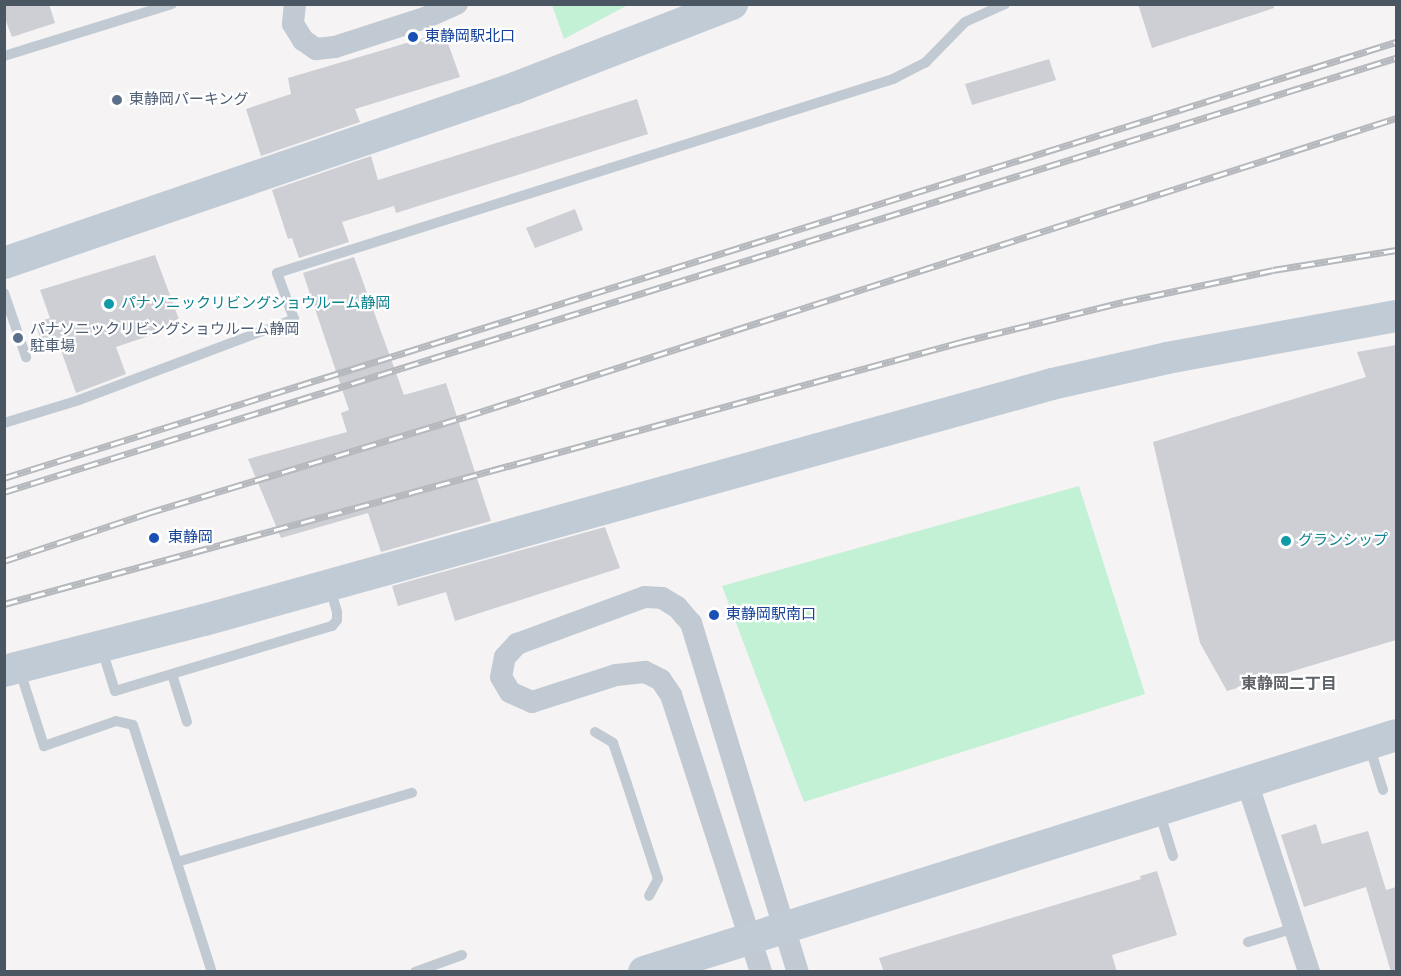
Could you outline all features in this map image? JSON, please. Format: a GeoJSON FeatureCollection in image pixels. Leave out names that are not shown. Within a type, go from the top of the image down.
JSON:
{"type":"FeatureCollection","features":[{"type":"Feature","properties":{"kind":"street"},"geometry":{"type":"LineString","coordinates":[[295,4],[293,24],[303,40],[316,49],[336,47],[434,15],[457,4]]}},
{"type":"Feature","properties":{"kind":"street"},"geometry":{"type":"LineString","coordinates":[[4,263],[504,92],[732,4]]}},
{"type":"Feature","properties":{"kind":"street"},"geometry":{"type":"LineString","coordinates":[[12,669],[330,585],[1052,384],[1179,356],[1396,316]]}},
{"type":"Feature","properties":{"kind":"street"},"geometry":{"type":"LineString","coordinates":[[761,972],[671,695],[661,680],[645,672],[616,675],[532,702],[510,692],[501,677],[505,657],[517,644],[645,597],[662,598],[677,606],[691,623],[798,972]]}},
{"type":"Feature","properties":{"kind":"street"},"geometry":{"type":"LineString","coordinates":[[644,972],[1383,739]]}},
{"type":"Feature","properties":{"kind":"street"},"geometry":{"type":"LineString","coordinates":[[1247,782],[1301,937],[1310,972]]}},
{"type":"Feature","properties":{"kind":"lane"},"geometry":{"type":"LineString","coordinates":[[4,56],[172,4]]}},
{"type":"Feature","properties":{"kind":"lane"},"geometry":{"type":"LineString","coordinates":[[4,423],[79,400],[294,320],[277,273],[893,79],[925,63],[965,22],[1005,4]]}},
{"type":"Feature","properties":{"kind":"lane"},"geometry":{"type":"LineString","coordinates":[[4,293],[26,357]]}},
{"type":"Feature","properties":{"kind":"lane"},"geometry":{"type":"LineString","coordinates":[[101,647],[115,692],[332,626],[337,620],[337,612],[330,585]]}},
{"type":"Feature","properties":{"kind":"lane"},"geometry":{"type":"LineString","coordinates":[[12,669],[44,746],[116,721],[133,725],[212,972]]}},
{"type":"Feature","properties":{"kind":"lane"},"geometry":{"type":"LineString","coordinates":[[172,674],[187,722]]}},
{"type":"Feature","properties":{"kind":"lane"},"geometry":{"type":"LineString","coordinates":[[595,732],[613,743],[627,784],[658,879],[649,896]]}},
{"type":"Feature","properties":{"kind":"lane"},"geometry":{"type":"LineString","coordinates":[[1383,739],[1383,790]]}},
{"type":"Feature","properties":{"kind":"lane"},"geometry":{"type":"LineString","coordinates":[[177,862],[412,793]]}},
{"type":"Feature","properties":{"kind":"lane"},"geometry":{"type":"LineString","coordinates":[[1159,810],[1173,856]]}},
{"type":"Feature","properties":{"kind":"lane"},"geometry":{"type":"LineString","coordinates":[[1248,942],[1301,937]]}},
{"type":"Feature","properties":{"kind":"lane"},"geometry":{"type":"LineString","coordinates":[[415,972],[462,956]]}},
{"type":"Feature","properties":{"kind":"green space"},"geometry":{"type":"Polygon","coordinates":[[[552,4],[628,5],[564,39],[552,4]]]}},
{"type":"Feature","properties":{"kind":"green space"},"geometry":{"type":"Polygon","coordinates":[[[1079,486],[1145,694],[804,802],[722,586],[1079,486]]]}},
{"type":"Feature","properties":{"kind":"building"},"geometry":{"type":"Polygon","coordinates":[[[4,4],[49,4],[55,23],[12,37],[4,16],[4,4]]]}},
{"type":"Feature","properties":{"kind":"building"},"geometry":{"type":"Polygon","coordinates":[[[1138,4],[1273,4],[1274,8],[1152,48],[1138,4]]]}},
{"type":"Feature","properties":{"kind":"building"},"geometry":{"type":"Polygon","coordinates":[[[444,32],[460,77],[355,109],[360,122],[261,156],[246,109],[291,94],[288,78],[444,32]]]}},
{"type":"Feature","properties":{"kind":"building"},"geometry":{"type":"Polygon","coordinates":[[[1049,59],[1056,80],[972,105],[965,84],[1049,59]]]}},
{"type":"Feature","properties":{"kind":"building"},"geometry":{"type":"Polygon","coordinates":[[[637,99],[648,134],[396,213],[394,206],[342,222],[349,242],[299,258],[292,238],[288,239],[272,190],[371,156],[378,180],[637,99]]]}},
{"type":"Feature","properties":{"kind":"building"},"geometry":{"type":"Polygon","coordinates":[[[575,209],[583,230],[535,248],[526,228],[575,209]]]}},
{"type":"Feature","properties":{"kind":"building","name":"パナソニックリビングショウルーム静岡"},"geometry":{"type":"Polygon","coordinates":[[[155,255],[181,325],[116,347],[126,374],[76,393],[56,336],[41,340],[35,323],[50,318],[40,290],[155,255]]]}},
{"type":"Feature","properties":{"kind":"building"},"geometry":{"type":"Polygon","coordinates":[[[354,257],[404,395],[446,383],[491,521],[381,552],[368,513],[281,538],[248,459],[347,432],[341,413],[349,410],[303,273],[354,257]]]}},
{"type":"Feature","properties":{"kind":"building","name":"グランシップ"},"geometry":{"type":"Polygon","coordinates":[[[1396,345],[1396,640],[1227,691],[1200,643],[1153,442],[1366,377],[1357,352],[1396,345]]]}},
{"type":"Feature","properties":{"kind":"building"},"geometry":{"type":"Polygon","coordinates":[[[605,527],[620,568],[455,621],[446,592],[398,606],[392,586],[605,527]]]}},
{"type":"Feature","properties":{"kind":"building"},"geometry":{"type":"Polygon","coordinates":[[[1316,824],[1322,844],[1368,831],[1386,890],[1396,887],[1396,972],[1391,972],[1366,887],[1304,907],[1281,835],[1316,824]]]}},
{"type":"Feature","properties":{"kind":"building"},"geometry":{"type":"Polygon","coordinates":[[[1157,871],[1177,935],[1112,955],[1117,972],[884,972],[879,958],[1141,879],[1140,876],[1157,871]]]}},
{"type":"Feature","properties":{"kind":"railway"},"geometry":{"type":"LineString","coordinates":[[4,478],[1396,42]]}},
{"type":"Feature","properties":{"kind":"railway"},"geometry":{"type":"LineString","coordinates":[[4,492],[1396,58]]}},
{"type":"Feature","properties":{"kind":"railway"},"geometry":{"type":"LineString","coordinates":[[4,561],[148,513],[467,416],[1396,118]]}},
{"type":"Feature","properties":{"kind":"railway"},"geometry":{"type":"LineString","coordinates":[[4,604],[961,342],[1123,302],[1273,270],[1396,250]]}},
{"type":"Feature","properties":{"kind":"place","name":"東静岡駅北口"},"geometry":{"type":"Point","coordinates":[413,37]}},
{"type":"Feature","properties":{"kind":"place","name":"東静岡パーキング"},"geometry":{"type":"Point","coordinates":[117,100]}},
{"type":"Feature","properties":{"kind":"place","name":"パナソニックリビングショウルーム静岡"},"geometry":{"type":"Point","coordinates":[109,304]}},
{"type":"Feature","properties":{"kind":"place","name":"パナソニックリビングショウルーム静岡 駐車場"},"geometry":{"type":"Point","coordinates":[18,338]}},
{"type":"Feature","properties":{"kind":"place","name":"東静岡"},"geometry":{"type":"Point","coordinates":[154,538]}},
{"type":"Feature","properties":{"kind":"place","name":"グランシップ"},"geometry":{"type":"Point","coordinates":[1286,541]}},
{"type":"Feature","properties":{"kind":"place","name":"東静岡駅南口"},"geometry":{"type":"Point","coordinates":[714,615]}},
{"type":"Feature","properties":{"kind":"district","name":"東静岡二丁目"},"geometry":{"type":"Point","coordinates":[1289,684]}}]}
